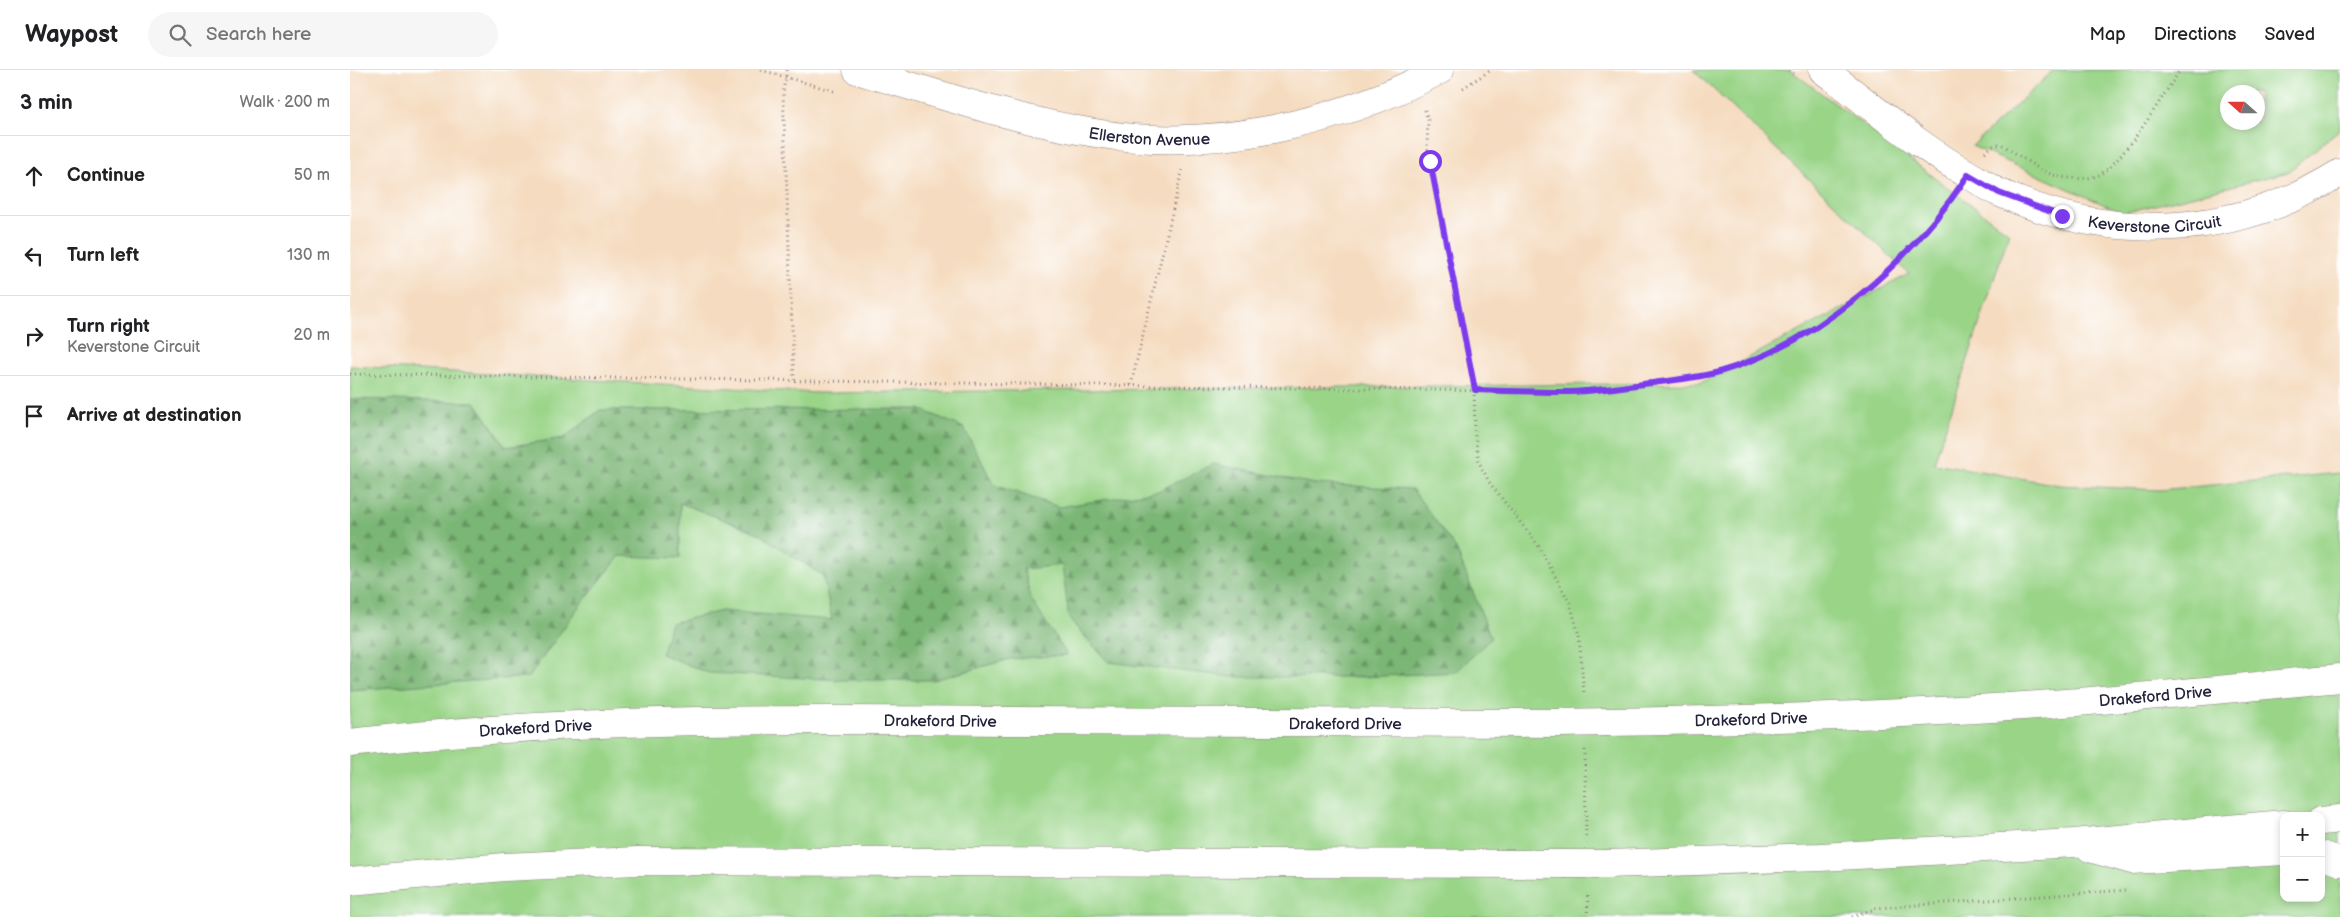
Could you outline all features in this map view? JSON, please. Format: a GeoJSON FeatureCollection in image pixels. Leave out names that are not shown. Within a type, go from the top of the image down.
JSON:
{"type":"FeatureCollection","features":[{"type":"Feature","properties":{"kind":"main road","name":"Ellerston Avenue"},"geometry":{"type":"LineString","coordinates":[[857,70],[1044,124],[1097,134],[1151,139],[1205,138],[1258,132],[1351,110],[1440,70]]}},
{"type":"Feature","properties":{"kind":"main road","name":"Keverstone Circuit"},"geometry":{"type":"LineString","coordinates":[[1824,70],[1941,158],[1968,175],[1999,193],[2062,216],[2128,227],[2162,228],[2228,220],[2261,211],[2323,184],[2340,174]]}},
{"type":"Feature","properties":{"kind":"main road","name":"Drakeford Drive"},"geometry":{"type":"LineString","coordinates":[[350,743],[423,734],[636,721],[847,720],[1323,725],[1768,719],[1994,708],[2340,678]]}},
{"type":"Feature","properties":{"kind":"main road"},"geometry":{"type":"LineString","coordinates":[[2325,821],[2340,819]]}},
{"type":"Feature","properties":{"kind":"main road"},"geometry":{"type":"LineString","coordinates":[[350,881],[504,867],[637,861],[1607,864],[1820,857],[2074,843],[2280,824]]}},
{"type":"Feature","properties":{"kind":"main road"},"geometry":{"type":"LineString","coordinates":[[2074,843],[2132,860],[2280,851]]}},
{"type":"Feature","properties":{"kind":"main road"},"geometry":{"type":"LineString","coordinates":[[2325,856],[2340,862]]}},
{"type":"Feature","properties":{"kind":"path"},"geometry":{"type":"LineString","coordinates":[[761,70],[785,77]]}},
{"type":"Feature","properties":{"kind":"path"},"geometry":{"type":"LineString","coordinates":[[787,70],[783,91],[794,380]]}},
{"type":"Feature","properties":{"kind":"path"},"geometry":{"type":"LineString","coordinates":[[350,374],[1567,392],[1693,378],[1743,364],[1808,332],[1871,287],[1916,242],[1956,194],[1978,159],[1992,146],[2001,144],[2057,176],[2084,179],[2099,175],[2126,148],[2180,70]]}},
{"type":"Feature","properties":{"kind":"path"},"geometry":{"type":"LineString","coordinates":[[1425,107],[1428,120],[1427,147],[1475,390],[1475,435],[1479,462],[1489,482],[1538,546],[1570,603],[1579,635],[1584,698]]}},
{"type":"Feature","properties":{"kind":"path"},"geometry":{"type":"LineString","coordinates":[[1131,385],[1184,165]]}},
{"type":"Feature","properties":{"kind":"path"},"geometry":{"type":"LineString","coordinates":[[1585,747],[1587,846]]}},
{"type":"Feature","properties":{"kind":"path"},"geometry":{"type":"LineString","coordinates":[[1587,885],[1587,917]]}},
{"type":"Feature","properties":{"kind":"path"},"geometry":{"type":"LineString","coordinates":[[1852,917],[1876,908],[2135,889]]}},
{"type":"Feature","properties":{"kind":"green space"},"geometry":{"type":"Polygon","coordinates":[[[1693,70],[1790,70],[2009,233],[1934,463],[2059,485],[2159,490],[2340,473],[2340,917],[350,917],[350,366],[817,393],[1700,383],[1909,274],[1693,70]]]}},
{"type":"Feature","properties":{"kind":"green space"},"geometry":{"type":"Polygon","coordinates":[[[2054,70],[2340,70],[2340,129],[2288,172],[2123,213],[1972,146],[2054,70]]]}},
{"type":"Feature","properties":{"kind":"green space"},"geometry":{"type":"Polygon","coordinates":[[[350,399],[475,402],[506,447],[564,438],[600,410],[920,409],[964,428],[994,485],[1059,507],[1158,491],[1213,464],[1315,484],[1412,489],[1456,549],[1491,638],[1456,672],[1364,677],[1232,677],[1108,662],[1069,619],[1062,565],[1023,569],[1032,601],[1067,655],[1010,659],[934,680],[842,680],[709,673],[661,654],[671,623],[722,611],[832,620],[823,576],[756,532],[680,503],[680,558],[620,556],[577,609],[529,677],[350,690],[350,399]]]}},
{"type":"Feature","properties":{"kind":"route"},"geometry":{"type":"LineString","coordinates":[[1430,161],[1475,390],[1567,392],[1631,386],[1693,378],[1743,364],[1808,332],[1871,287],[1916,242],[1956,194],[1968,175],[1999,193],[2062,216]]}}]}
